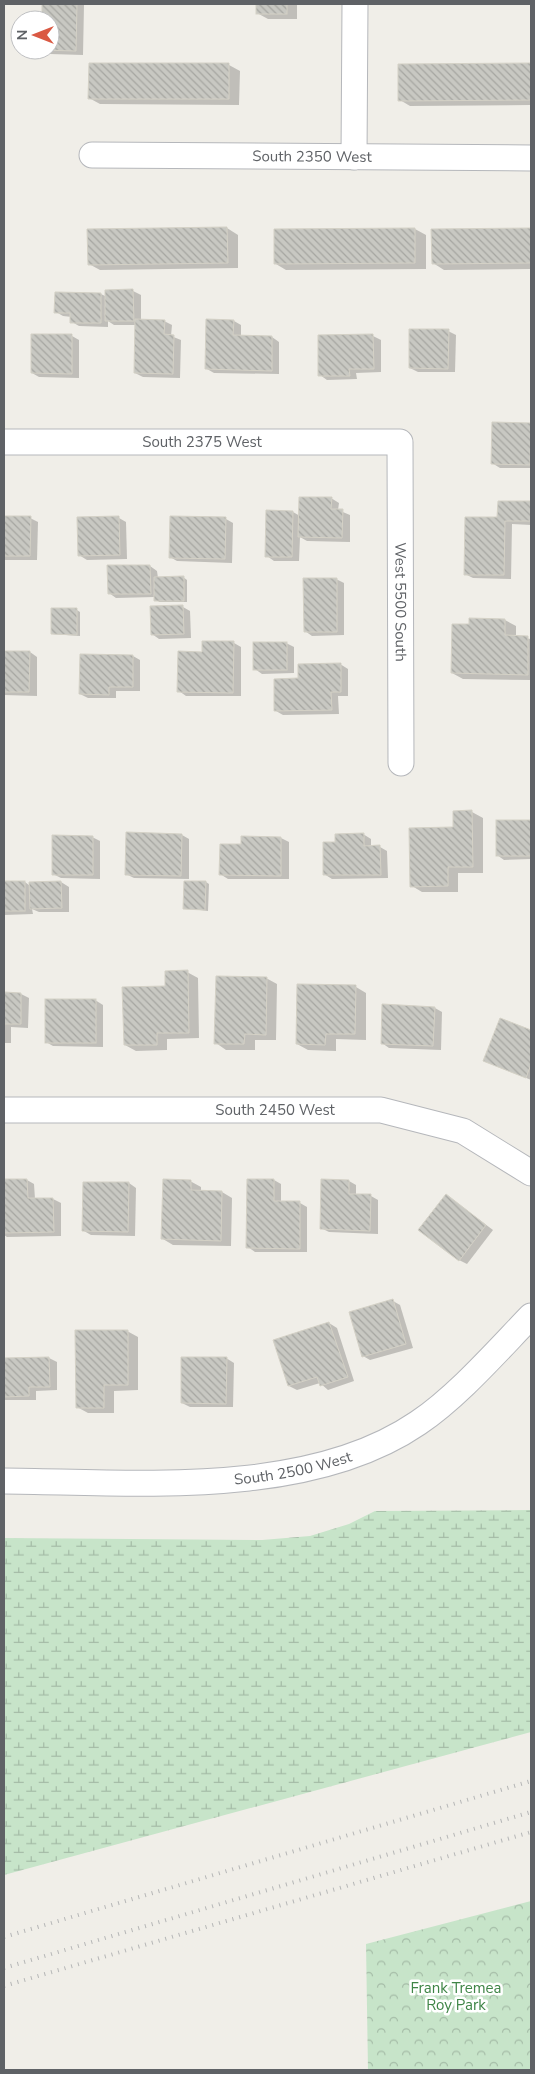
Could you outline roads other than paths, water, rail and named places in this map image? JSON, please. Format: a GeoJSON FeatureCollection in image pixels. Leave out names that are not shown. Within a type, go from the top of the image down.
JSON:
{"type":"FeatureCollection","features":[{"type":"Feature","properties":{"kind":"street"},"geometry":{"type":"LineString","coordinates":[[354,157],[355,4]]}},
{"type":"Feature","properties":{"kind":"street","name":"South 2350 West"},"geometry":{"type":"LineString","coordinates":[[92,155],[531,158]]}},
{"type":"Feature","properties":{"kind":"street","name":"South 2375 West"},"geometry":{"type":"LineString","coordinates":[[4,442],[400,442]]}},
{"type":"Feature","properties":{"kind":"street","name":"West 5500 South"},"geometry":{"type":"LineString","coordinates":[[400,442],[401,763]]}},
{"type":"Feature","properties":{"kind":"street","name":"South 2450 West"},"geometry":{"type":"LineString","coordinates":[[4,1110],[380,1110],[463,1131],[531,1173]]}},
{"type":"Feature","properties":{"kind":"street","name":"South 2500 West"},"geometry":{"type":"LineString","coordinates":[[4,1481],[225,1482],[306,1469],[380,1445],[419,1422],[474,1374],[531,1316]]}},
{"type":"Feature","properties":{"kind":"railway"},"geometry":{"type":"LineString","coordinates":[[4,1937],[531,1781]]}},
{"type":"Feature","properties":{"kind":"railway"},"geometry":{"type":"LineString","coordinates":[[4,1968],[531,1812]]}},
{"type":"Feature","properties":{"kind":"railway"},"geometry":{"type":"LineString","coordinates":[[4,1986],[531,1832]]}},
{"type":"Feature","properties":{"kind":"park label","name":"Frank Tremea Roy Park"},"geometry":{"type":"Point","coordinates":[456,1996]}}]}
